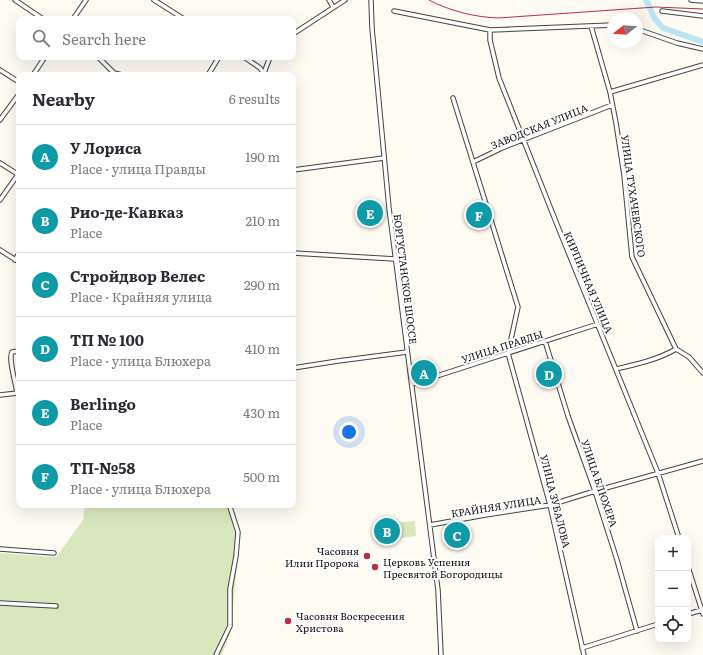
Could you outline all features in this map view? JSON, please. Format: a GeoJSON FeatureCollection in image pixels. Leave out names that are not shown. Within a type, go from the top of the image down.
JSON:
{"type":"FeatureCollection","features":[{"type":"Feature","properties":{"kind":"street"},"geometry":{"type":"LineString","coordinates":[[15,0],[39,16]]}},
{"type":"Feature","properties":{"kind":"street"},"geometry":{"type":"LineString","coordinates":[[75,16],[86,0]]}},
{"type":"Feature","properties":{"kind":"street"},"geometry":{"type":"LineString","coordinates":[[154,0],[179,16]]}},
{"type":"Feature","properties":{"kind":"street"},"geometry":{"type":"LineString","coordinates":[[329,0],[333,7]]}},
{"type":"Feature","properties":{"kind":"street"},"geometry":{"type":"LineString","coordinates":[[296,32],[345,0]]}},
{"type":"Feature","properties":{"kind":"street","name":"БОРГУСТАНСКОЕ ШОССЕ"},"geometry":{"type":"LineString","coordinates":[[371,0],[372,28],[384,158],[395,259],[438,590],[441,655]]}},
{"type":"Feature","properties":{"kind":"street"},"geometry":{"type":"LineString","coordinates":[[692,0],[703,1]]}},
{"type":"Feature","properties":{"kind":"street"},"geometry":{"type":"LineString","coordinates":[[394,11],[490,30],[607,25]]}},
{"type":"Feature","properties":{"kind":"street"},"geometry":{"type":"LineString","coordinates":[[662,11],[703,16]]}},
{"type":"Feature","properties":{"kind":"street","name":"УЛИЦА ТУХАЧЕВСКОГО"},"geometry":{"type":"LineString","coordinates":[[591,26],[610,92],[624,174],[632,257],[676,348],[689,357],[703,373]]}},
{"type":"Feature","properties":{"kind":"street","name":"КИРПИЧНАЯ УЛИЦА"},"geometry":{"type":"LineString","coordinates":[[490,30],[490,40],[499,78],[658,473],[678,535]]}},
{"type":"Feature","properties":{"kind":"street"},"geometry":{"type":"LineString","coordinates":[[643,31],[677,43],[703,49]]}},
{"type":"Feature","properties":{"kind":"street"},"geometry":{"type":"LineString","coordinates":[[35,72],[44,60]]}},
{"type":"Feature","properties":{"kind":"street"},"geometry":{"type":"LineString","coordinates":[[101,60],[113,72]]}},
{"type":"Feature","properties":{"kind":"street"},"geometry":{"type":"LineString","coordinates":[[210,72],[217,60]]}},
{"type":"Feature","properties":{"kind":"street"},"geometry":{"type":"LineString","coordinates":[[249,60],[256,64],[262,72]]}},
{"type":"Feature","properties":{"kind":"street"},"geometry":{"type":"LineString","coordinates":[[265,72],[269,60]]}},
{"type":"Feature","properties":{"kind":"street"},"geometry":{"type":"LineString","coordinates":[[610,92],[703,66]]}},
{"type":"Feature","properties":{"kind":"street"},"geometry":{"type":"LineString","coordinates":[[0,70],[16,80]]}},
{"type":"Feature","properties":{"kind":"street"},"geometry":{"type":"LineString","coordinates":[[0,120],[16,98]]}},
{"type":"Feature","properties":{"kind":"street"},"geometry":{"type":"LineString","coordinates":[[453,98],[518,307],[508,353]]}},
{"type":"Feature","properties":{"kind":"street","name":"ЗАВОДСКАЯ УЛИЦА"},"geometry":{"type":"LineString","coordinates":[[473,162],[502,148],[612,105]]}},
{"type":"Feature","properties":{"kind":"street"},"geometry":{"type":"LineString","coordinates":[[296,170],[384,158]]}},
{"type":"Feature","properties":{"kind":"street"},"geometry":{"type":"LineString","coordinates":[[0,163],[16,172]]}},
{"type":"Feature","properties":{"kind":"street"},"geometry":{"type":"LineString","coordinates":[[0,200],[16,178]]}},
{"type":"Feature","properties":{"kind":"street"},"geometry":{"type":"LineString","coordinates":[[0,250],[15,260]]}},
{"type":"Feature","properties":{"kind":"street"},"geometry":{"type":"LineString","coordinates":[[296,253],[395,259]]}},
{"type":"Feature","properties":{"kind":"street","name":"УЛИЦА ПРАВДЫ"},"geometry":{"type":"LineString","coordinates":[[412,384],[598,324]]}},
{"type":"Feature","properties":{"kind":"street","name":"УЛИЦА БЛЮХЕРА"},"geometry":{"type":"LineString","coordinates":[[545,341],[568,416],[595,491],[617,560],[637,631]]}},
{"type":"Feature","properties":{"kind":"street"},"geometry":{"type":"LineString","coordinates":[[616,369],[650,361],[665,355],[676,348]]}},
{"type":"Feature","properties":{"kind":"street"},"geometry":{"type":"LineString","coordinates":[[16,351],[12,352],[10,356],[16,384]]}},
{"type":"Feature","properties":{"kind":"street"},"geometry":{"type":"LineString","coordinates":[[296,368],[407,352]]}},
{"type":"Feature","properties":{"kind":"street","name":"УЛИЦА ЗУБАЛОВА"},"geometry":{"type":"LineString","coordinates":[[508,353],[550,505],[584,655]]}},
{"type":"Feature","properties":{"kind":"street"},"geometry":{"type":"LineString","coordinates":[[0,395],[16,393]]}},
{"type":"Feature","properties":{"kind":"street","name":"КРАЙНЯЯ УЛИЦА"},"geometry":{"type":"LineString","coordinates":[[430,525],[550,505],[703,461]]}},
{"type":"Feature","properties":{"kind":"street"},"geometry":{"type":"LineString","coordinates":[[216,655],[230,626],[230,589],[236,556],[238,532],[231,508]]}},
{"type":"Feature","properties":{"kind":"street"},"geometry":{"type":"LineString","coordinates":[[0,549],[54,553]]}},
{"type":"Feature","properties":{"kind":"street"},"geometry":{"type":"LineString","coordinates":[[689,571],[703,614]]}},
{"type":"Feature","properties":{"kind":"street"},"geometry":{"type":"LineString","coordinates":[[0,603],[56,606]]}},
{"type":"Feature","properties":{"kind":"street"},"geometry":{"type":"LineString","coordinates":[[691,613],[702,610]]}},
{"type":"Feature","properties":{"kind":"street"},"geometry":{"type":"LineString","coordinates":[[582,648],[655,625]]}},
{"type":"Feature","properties":{"kind":"green space"},"geometry":{"type":"Polygon","coordinates":[[[85,508],[232,508],[240,536],[230,634],[222,655],[0,655],[0,553],[56,557],[83,520],[85,508]]]}},
{"type":"Feature","properties":{"kind":"green space"},"geometry":{"type":"Polygon","coordinates":[[[415,521],[416,536],[380,541],[378,524],[415,521]]]}},
{"type":"Feature","properties":{"kind":"waterway"},"geometry":{"type":"LineString","coordinates":[[646,0],[655,19],[663,28],[703,42]]}},
{"type":"Feature","properties":{"kind":"railway"},"geometry":{"type":"LineString","coordinates":[[429,0],[462,13],[498,18],[656,7],[703,9]]}},
{"type":"Feature","properties":{"kind":"place","name":"Berlingo"},"geometry":{"type":"Point","coordinates":[370,213]}},
{"type":"Feature","properties":{"kind":"place","name":"ТП-№58"},"geometry":{"type":"Point","coordinates":[479,215]}},
{"type":"Feature","properties":{"kind":"place","name":"У Лориса"},"geometry":{"type":"Point","coordinates":[424,373]}},
{"type":"Feature","properties":{"kind":"place","name":"ТП № 100"},"geometry":{"type":"Point","coordinates":[549,374]}},
{"type":"Feature","properties":{"kind":"place","name":"Рио-де-Кавказ"},"geometry":{"type":"Point","coordinates":[387,531]}},
{"type":"Feature","properties":{"kind":"place","name":"Стройдвор Велес"},"geometry":{"type":"Point","coordinates":[457,535]}},
{"type":"Feature","properties":{"kind":"place","name":"Часовня Илии Пророка"},"geometry":{"type":"Point","coordinates":[367,556]}},
{"type":"Feature","properties":{"kind":"place","name":"Церковь Успения Пресвятой Богородицы"},"geometry":{"type":"Point","coordinates":[375,567]}},
{"type":"Feature","properties":{"kind":"place","name":"Часовня Воскресения Христова"},"geometry":{"type":"Point","coordinates":[288,621]}}]}
